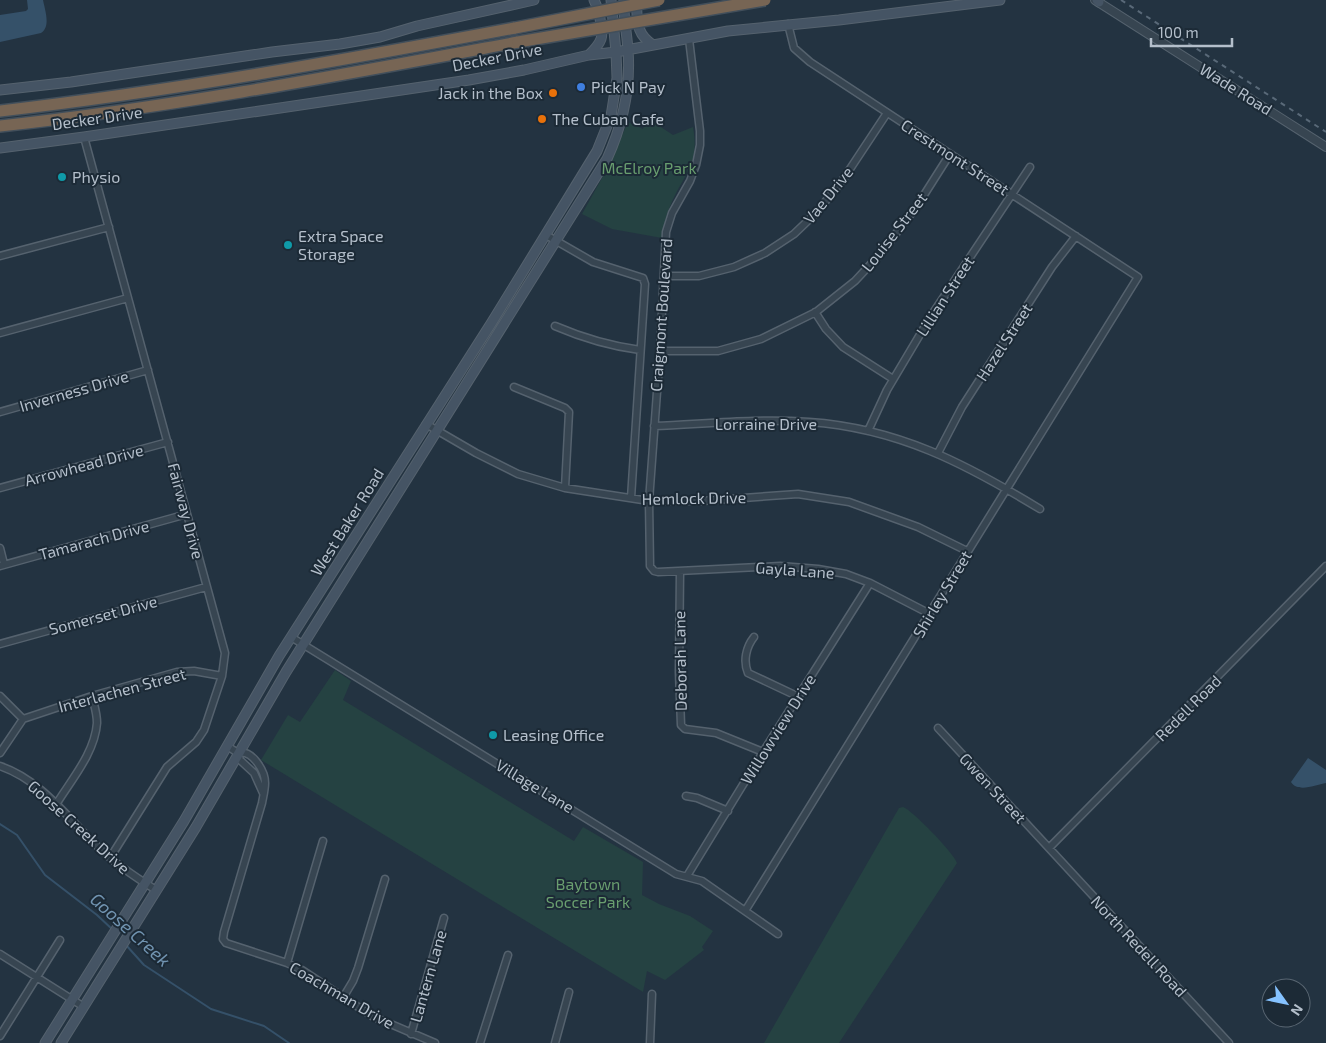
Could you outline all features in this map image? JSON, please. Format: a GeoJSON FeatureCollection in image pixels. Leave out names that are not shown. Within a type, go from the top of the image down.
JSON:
{"type":"FeatureCollection","features":[{"type":"Feature","properties":{"kind":"highway","name":"Decker Drive"},"geometry":{"type":"LineString","coordinates":[[0,111],[196,85],[316,65],[659,0]]}},
{"type":"Feature","properties":{"kind":"highway","name":"Decker Drive"},"geometry":{"type":"LineString","coordinates":[[0,126],[67,119],[320,79],[518,42],[765,0]]}},
{"type":"Feature","properties":{"kind":"main road"},"geometry":{"type":"LineString","coordinates":[[0,90],[72,82],[272,52],[340,44],[380,37],[417,26],[534,0]]}},
{"type":"Feature","properties":{"kind":"main road"},"geometry":{"type":"LineString","coordinates":[[589,55],[602,38],[598,8],[594,0]]}},
{"type":"Feature","properties":{"kind":"main road","name":"West Baker Road"},"geometry":{"type":"LineString","coordinates":[[45,1043],[184,821],[291,637],[492,322],[597,151],[611,116],[617,78],[611,0]]}},
{"type":"Feature","properties":{"kind":"main road","name":"West Baker Road"},"geometry":{"type":"LineString","coordinates":[[61,1043],[201,819],[238,753],[304,645],[591,186],[616,138],[622,119],[629,78],[624,0]]}},
{"type":"Feature","properties":{"kind":"main road"},"geometry":{"type":"LineString","coordinates":[[636,0],[640,32],[644,39],[653,45]]}},
{"type":"Feature","properties":{"kind":"main road"},"geometry":{"type":"LineString","coordinates":[[945,8],[951,0]]}},
{"type":"Feature","properties":{"kind":"main road","name":"Decker Drive"},"geometry":{"type":"LineString","coordinates":[[0,148],[469,80],[589,55],[628,50],[728,31],[945,8],[1000,0]]}},
{"type":"Feature","properties":{"kind":"main road"},"geometry":{"type":"LineString","coordinates":[[580,180],[591,186]]}},
{"type":"Feature","properties":{"kind":"main road"},"geometry":{"type":"LineString","coordinates":[[492,322],[503,328]]}},
{"type":"Feature","properties":{"kind":"main road"},"geometry":{"type":"LineString","coordinates":[[356,535],[368,542]]}},
{"type":"Feature","properties":{"kind":"street","name":"Wade Road"},"geometry":{"type":"LineString","coordinates":[[1097,1],[1326,146]]}},
{"type":"Feature","properties":{"kind":"street","name":"Crestmont Street"},"geometry":{"type":"LineString","coordinates":[[788,24],[794,48],[802,55],[887,113],[1138,277]]}},
{"type":"Feature","properties":{"kind":"street","name":"Craigmont Boulevard"},"geometry":{"type":"LineString","coordinates":[[680,571],[658,572],[654,571],[650,566],[649,501],[668,226],[672,213],[696,165],[700,146],[700,131],[689,39]]}},
{"type":"Feature","properties":{"kind":"street","name":"Vae Drive"},"geometry":{"type":"LineString","coordinates":[[664,276],[699,276],[734,267],[765,253],[794,234],[818,212],[887,113]]}},
{"type":"Feature","properties":{"kind":"street","name":"Fairway Drive"},"geometry":{"type":"LineString","coordinates":[[84,137],[110,227],[206,587],[224,646],[222,676],[204,730],[196,742],[167,767],[110,858]]}},
{"type":"Feature","properties":{"kind":"street","name":"Louise Street"},"geometry":{"type":"LineString","coordinates":[[660,351],[718,352],[761,339],[815,312],[855,281],[882,252],[916,206],[950,154]]}},
{"type":"Feature","properties":{"kind":"street","name":"Lillian Street"},"geometry":{"type":"LineString","coordinates":[[868,431],[873,416],[893,379],[931,316],[1030,167]]}},
{"type":"Feature","properties":{"kind":"street"},"geometry":{"type":"LineString","coordinates":[[0,256],[110,227]]}},
{"type":"Feature","properties":{"kind":"street"},"geometry":{"type":"LineString","coordinates":[[546,235],[593,262],[643,278],[645,284],[631,498]]}},
{"type":"Feature","properties":{"kind":"street","name":"Hazel Street"},"geometry":{"type":"LineString","coordinates":[[938,453],[962,407],[1052,267],[1076,236]]}},
{"type":"Feature","properties":{"kind":"street","name":"Shirley Street"},"geometry":{"type":"LineString","coordinates":[[745,911],[1138,277]]}},
{"type":"Feature","properties":{"kind":"street"},"geometry":{"type":"LineString","coordinates":[[0,333],[128,298]]}},
{"type":"Feature","properties":{"kind":"street"},"geometry":{"type":"LineString","coordinates":[[815,312],[826,329],[843,347],[893,379]]}},
{"type":"Feature","properties":{"kind":"street"},"geometry":{"type":"LineString","coordinates":[[555,326],[586,339],[617,347],[640,350]]}},
{"type":"Feature","properties":{"kind":"street","name":"Inverness Drive"},"geometry":{"type":"LineString","coordinates":[[0,412],[148,370]]}},
{"type":"Feature","properties":{"kind":"street"},"geometry":{"type":"LineString","coordinates":[[514,386],[565,408],[570,412],[564,488]]}},
{"type":"Feature","properties":{"kind":"street","name":"Lorraine Drive"},"geometry":{"type":"LineString","coordinates":[[654,426],[782,420],[811,422],[868,431],[938,453],[968,467],[1040,509]]}},
{"type":"Feature","properties":{"kind":"street","name":"Hemlock Drive"},"geometry":{"type":"LineString","coordinates":[[426,424],[437,432],[518,474],[564,488],[649,501],[701,501],[798,494],[840,500],[918,527],[967,551]]}},
{"type":"Feature","properties":{"kind":"street","name":"Arrowhead Drive"},"geometry":{"type":"LineString","coordinates":[[0,488],[168,442]]}},
{"type":"Feature","properties":{"kind":"street","name":"Tamarach Drive"},"geometry":{"type":"LineString","coordinates":[[2,565],[187,514]]}},
{"type":"Feature","properties":{"kind":"street"},"geometry":{"type":"LineString","coordinates":[[0,548],[2,565]]}},
{"type":"Feature","properties":{"kind":"street","name":"Gayla Lane"},"geometry":{"type":"LineString","coordinates":[[680,571],[780,566],[818,569],[846,574],[870,583],[930,614]]}},
{"type":"Feature","properties":{"kind":"street","name":"Redell Road"},"geometry":{"type":"LineString","coordinates":[[1048,848],[1326,566]]}},
{"type":"Feature","properties":{"kind":"street","name":"Deborah Lane"},"geometry":{"type":"LineString","coordinates":[[680,571],[679,672],[681,725],[685,729],[716,733],[763,752]]}},
{"type":"Feature","properties":{"kind":"street","name":"Willowview Drive"},"geometry":{"type":"LineString","coordinates":[[687,876],[870,583]]}},
{"type":"Feature","properties":{"kind":"street","name":"Somerset Drive"},"geometry":{"type":"LineString","coordinates":[[0,644],[206,587]]}},
{"type":"Feature","properties":{"kind":"street","name":"Village Lane"},"geometry":{"type":"LineString","coordinates":[[291,637],[676,874],[702,881],[778,934]]}},
{"type":"Feature","properties":{"kind":"street"},"geometry":{"type":"LineString","coordinates":[[754,637],[747,646],[746,667],[748,673],[799,697]]}},
{"type":"Feature","properties":{"kind":"street","name":"Interlachen Street"},"geometry":{"type":"LineString","coordinates":[[23,719],[92,696],[185,671],[222,676]]}},
{"type":"Feature","properties":{"kind":"street"},"geometry":{"type":"LineString","coordinates":[[0,696],[23,719],[0,753]]}},
{"type":"Feature","properties":{"kind":"street"},"geometry":{"type":"LineString","coordinates":[[57,803],[85,758],[94,739],[96,714],[92,696]]}},
{"type":"Feature","properties":{"kind":"street","name":"Gwen Street"},"geometry":{"type":"LineString","coordinates":[[938,728],[1048,848]]}},
{"type":"Feature","properties":{"kind":"street","name":"Coachman Drive"},"geometry":{"type":"LineString","coordinates":[[226,746],[238,753],[240,760],[254,773],[263,793],[262,804],[224,932],[226,943],[287,963],[302,970],[372,1016],[435,1043]]}},
{"type":"Feature","properties":{"kind":"street","name":"Goose Creek Drive"},"geometry":{"type":"LineString","coordinates":[[0,766],[12,770],[31,782],[57,803],[110,858],[156,890]]}},
{"type":"Feature","properties":{"kind":"street"},"geometry":{"type":"LineString","coordinates":[[686,796],[697,798],[728,810]]}},
{"type":"Feature","properties":{"kind":"street"},"geometry":{"type":"LineString","coordinates":[[287,963],[323,841]]}},
{"type":"Feature","properties":{"kind":"street","name":"North Redell Road"},"geometry":{"type":"LineString","coordinates":[[1048,848],[1228,1043]]}},
{"type":"Feature","properties":{"kind":"street"},"geometry":{"type":"LineString","coordinates":[[344,996],[358,968],[384,879]]}},
{"type":"Feature","properties":{"kind":"street","name":"Lantern Lane"},"geometry":{"type":"LineString","coordinates":[[411,1034],[444,918]]}},
{"type":"Feature","properties":{"kind":"street"},"geometry":{"type":"LineString","coordinates":[[0,1036],[60,940]]}},
{"type":"Feature","properties":{"kind":"street"},"geometry":{"type":"LineString","coordinates":[[0,954],[84,1006]]}},
{"type":"Feature","properties":{"kind":"street"},"geometry":{"type":"LineString","coordinates":[[480,1043],[508,954]]}},
{"type":"Feature","properties":{"kind":"street"},"geometry":{"type":"LineString","coordinates":[[555,1043],[569,992]]}},
{"type":"Feature","properties":{"kind":"street"},"geometry":{"type":"LineString","coordinates":[[650,1043],[652,994]]}},
{"type":"Feature","properties":{"kind":"green space","name":"McElroy Park"},"geometry":{"type":"Polygon","coordinates":[[[647,118],[673,135],[693,127],[695,140],[693,160],[669,208],[662,238],[612,229],[582,214],[607,169],[628,122],[643,129],[647,118]]]}},
{"type":"Feature","properties":{"kind":"green space","name":"Baytown Soccer Park"},"geometry":{"type":"Polygon","coordinates":[[[335,670],[351,681],[343,700],[574,841],[583,827],[643,862],[642,895],[690,916],[713,931],[702,947],[704,950],[665,980],[647,971],[643,992],[261,760],[288,715],[300,722],[335,670]]]}},
{"type":"Feature","properties":{"kind":"green space"},"geometry":{"type":"Polygon","coordinates":[[[903,807],[932,832],[949,850],[957,863],[839,1043],[764,1043],[899,808],[903,807]]]}},
{"type":"Feature","properties":{"kind":"water"},"geometry":{"type":"Polygon","coordinates":[[[27,0],[43,0],[46,27],[41,33],[0,42],[0,15],[26,11],[28,9],[27,0]]]}},
{"type":"Feature","properties":{"kind":"water"},"geometry":{"type":"Polygon","coordinates":[[[1308,758],[1326,770],[1326,783],[1302,788],[1291,782],[1308,758]]]}},
{"type":"Feature","properties":{"kind":"waterway","name":"Goose Creek"},"geometry":{"type":"LineString","coordinates":[[0,824],[17,835],[45,875],[97,915],[113,930]]}},
{"type":"Feature","properties":{"kind":"waterway","name":"Goose Creek"},"geometry":{"type":"LineString","coordinates":[[126,945],[144,965],[211,1009],[264,1026],[289,1043]]}},
{"type":"Feature","properties":{"kind":"railway"},"geometry":{"type":"LineString","coordinates":[[1121,0],[1326,132]]}},
{"type":"Feature","properties":{"kind":"place","name":"Pick N Pay"},"geometry":{"type":"Point","coordinates":[581,87]}},
{"type":"Feature","properties":{"kind":"place","name":"Jack in the Box"},"geometry":{"type":"Point","coordinates":[553,93]}},
{"type":"Feature","properties":{"kind":"place","name":"The Cuban Cafe"},"geometry":{"type":"Point","coordinates":[542,119]}},
{"type":"Feature","properties":{"kind":"place","name":"Physio"},"geometry":{"type":"Point","coordinates":[62,177]}},
{"type":"Feature","properties":{"kind":"place","name":"Extra Space Storage"},"geometry":{"type":"Point","coordinates":[288,245]}},
{"type":"Feature","properties":{"kind":"place","name":"Leasing Office"},"geometry":{"type":"Point","coordinates":[493,735]}}]}
